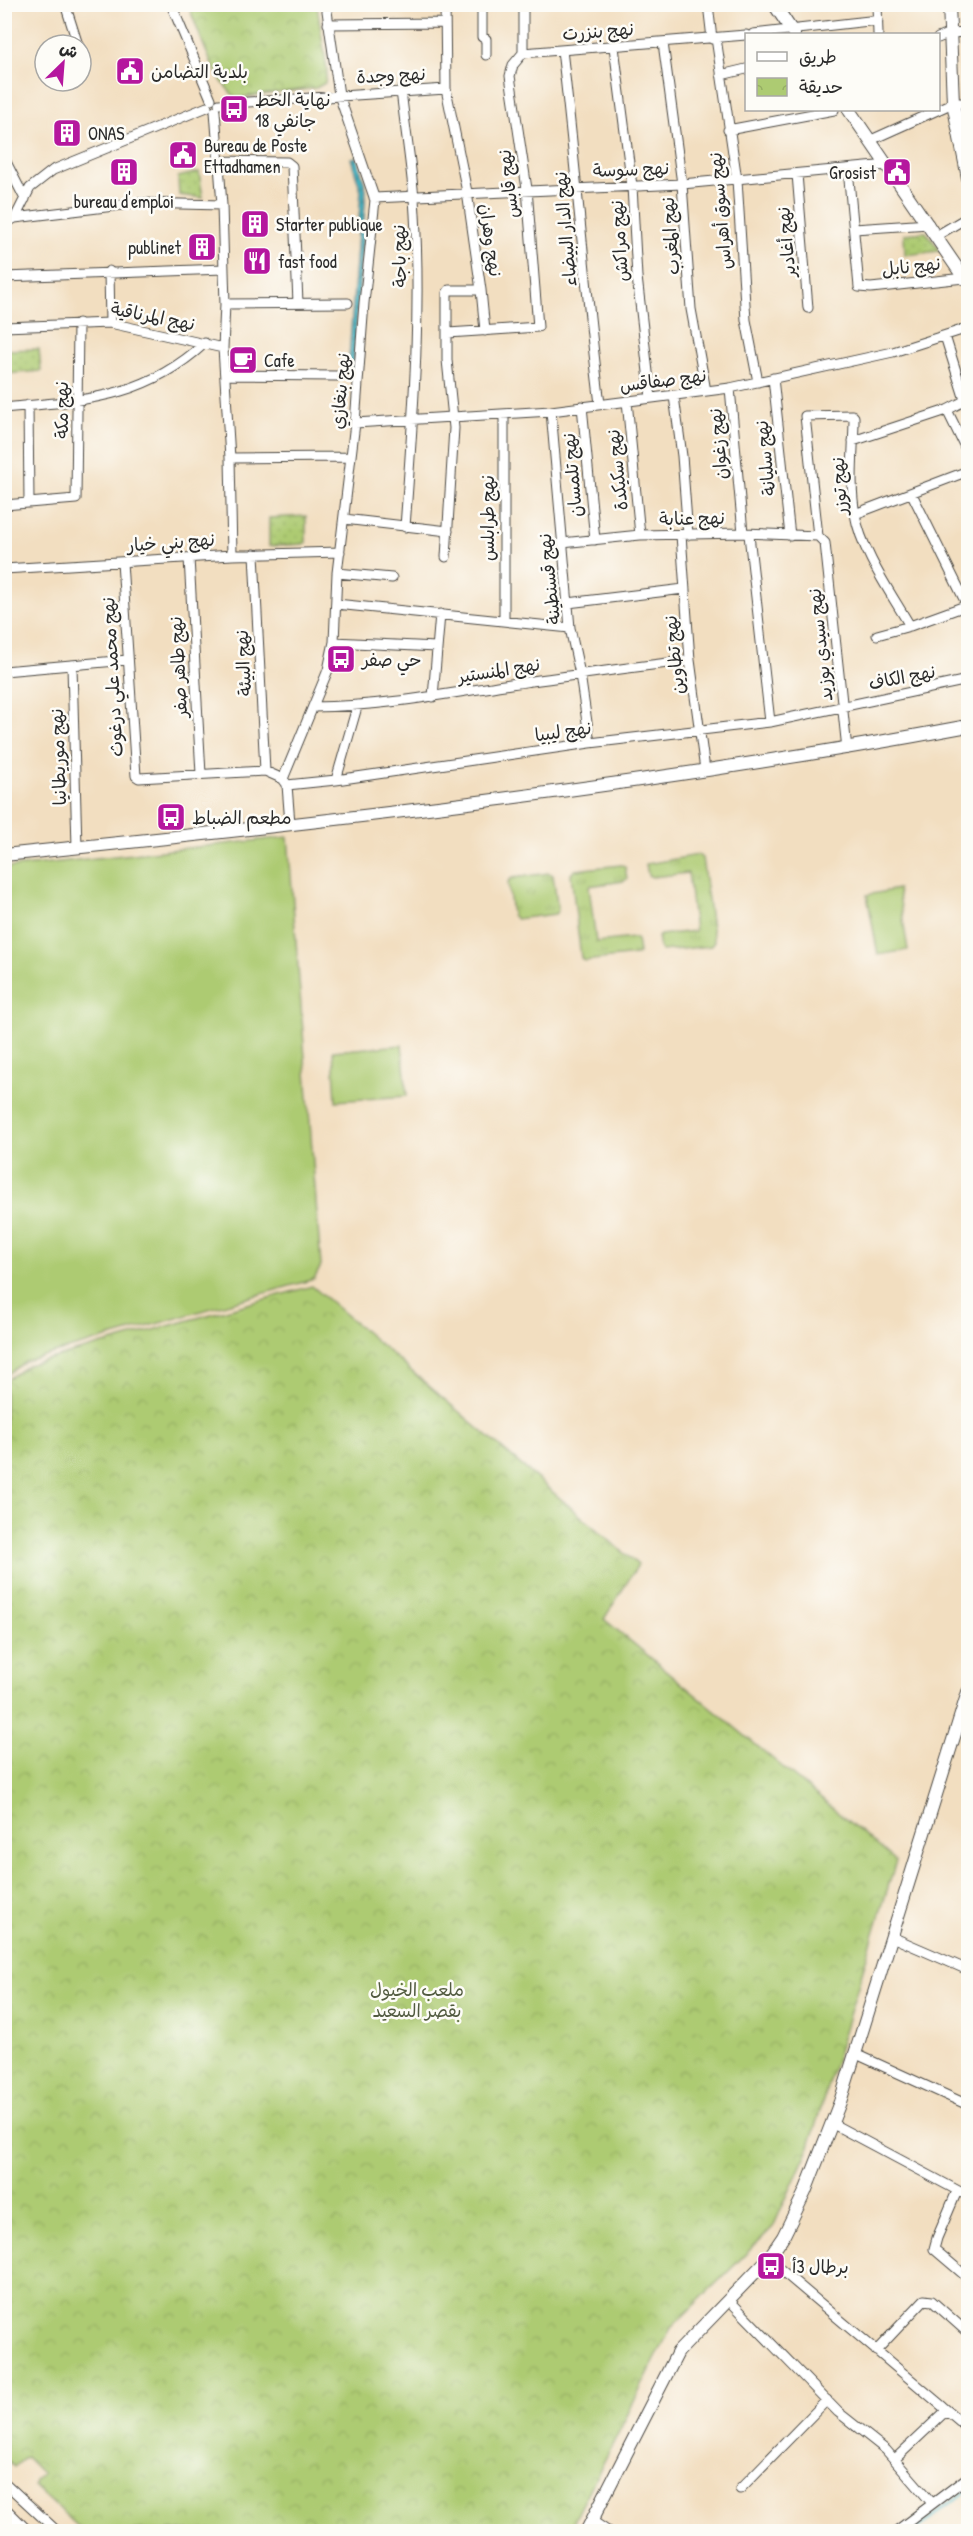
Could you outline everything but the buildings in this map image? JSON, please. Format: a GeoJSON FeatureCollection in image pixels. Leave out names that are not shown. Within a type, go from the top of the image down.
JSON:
{"type":"FeatureCollection","features":[{"type":"Feature","properties":{"kind":"main road"},"geometry":{"type":"LineString","coordinates":[[4,2511],[25,2532]]}},
{"type":"Feature","properties":{"kind":"street"},"geometry":{"type":"LineString","coordinates":[[65,4],[74,33]]}},
{"type":"Feature","properties":{"kind":"street"},"geometry":{"type":"LineString","coordinates":[[171,4],[213,105],[219,161],[225,269],[223,348],[230,458],[232,555]]}},
{"type":"Feature","properties":{"kind":"street","name":"نهج بنغازي"},"geometry":{"type":"LineString","coordinates":[[290,824],[285,782],[328,670],[334,642],[338,573],[355,423],[374,198],[339,95],[326,4]]}},
{"type":"Feature","properties":{"kind":"street","name":"نهج وهران"},"geometry":{"type":"LineString","coordinates":[[445,4],[446,89],[467,192],[481,290],[447,291],[451,419],[454,428],[446,557]]}},
{"type":"Feature","properties":{"kind":"street"},"geometry":{"type":"LineString","coordinates":[[482,4],[482,37],[486,39],[486,55]]}},
{"type":"Feature","properties":{"kind":"street","name":"نهج قابس"},"geometry":{"type":"LineString","coordinates":[[485,331],[537,328],[526,189],[510,76],[513,65],[523,53],[523,4]]}},
{"type":"Feature","properties":{"kind":"street","name":"نهج سوق أهراس"},"geometry":{"type":"LineString","coordinates":[[708,4],[737,180],[746,320],[758,382]]}},
{"type":"Feature","properties":{"kind":"street"},"geometry":{"type":"LineString","coordinates":[[774,4],[793,33],[878,20]]}},
{"type":"Feature","properties":{"kind":"street"},"geometry":{"type":"LineString","coordinates":[[877,4],[878,33]]}},
{"type":"Feature","properties":{"kind":"street"},"geometry":{"type":"LineString","coordinates":[[949,4],[944,36],[953,103],[969,178]]}},
{"type":"Feature","properties":{"kind":"street"},"geometry":{"type":"LineString","coordinates":[[328,24],[445,22]]}},
{"type":"Feature","properties":{"kind":"street"},"geometry":{"type":"LineString","coordinates":[[944,36],[969,32]]}},
{"type":"Feature","properties":{"kind":"street","name":"نهج بنزرت"},"geometry":{"type":"LineString","coordinates":[[523,53],[745,35]]}},
{"type":"Feature","properties":{"kind":"street","name":"نهج المغرب"},"geometry":{"type":"LineString","coordinates":[[663,43],[682,184],[691,309],[706,391]]}},
{"type":"Feature","properties":{"kind":"street","name":"نهج مراكش"},"geometry":{"type":"LineString","coordinates":[[614,47],[632,186],[638,277],[651,398]]}},
{"type":"Feature","properties":{"kind":"street","name":"نهج الدار البيضاء"},"geometry":{"type":"LineString","coordinates":[[562,50],[600,404]]}},
{"type":"Feature","properties":{"kind":"street"},"geometry":{"type":"LineString","coordinates":[[721,75],[745,69]]}},
{"type":"Feature","properties":{"kind":"street","name":"نهج وجدة"},"geometry":{"type":"LineString","coordinates":[[15,218],[30,188],[53,170],[213,105],[401,90],[446,89]]}},
{"type":"Feature","properties":{"kind":"street","name":"نهج باجة"},"geometry":{"type":"LineString","coordinates":[[401,90],[413,196],[416,305],[413,421],[405,527]]}},
{"type":"Feature","properties":{"kind":"street"},"geometry":{"type":"LineString","coordinates":[[940,109],[953,103],[969,103]]}},
{"type":"Feature","properties":{"kind":"street"},"geometry":{"type":"LineString","coordinates":[[728,130],[829,111]]}},
{"type":"Feature","properties":{"kind":"street"},"geometry":{"type":"LineString","coordinates":[[852,111],[966,277]]}},
{"type":"Feature","properties":{"kind":"street"},"geometry":{"type":"LineString","coordinates":[[871,140],[935,111]]}},
{"type":"Feature","properties":{"kind":"street"},"geometry":{"type":"LineString","coordinates":[[4,114],[4,120]]}},
{"type":"Feature","properties":{"kind":"street"},"geometry":{"type":"LineString","coordinates":[[4,158],[25,198]]}},
{"type":"Feature","properties":{"kind":"street"},"geometry":{"type":"LineString","coordinates":[[219,161],[287,162],[292,166],[298,303]]}},
{"type":"Feature","properties":{"kind":"street","name":"نهج سوسة"},"geometry":{"type":"LineString","coordinates":[[374,198],[526,189],[682,184],[888,165]]}},
{"type":"Feature","properties":{"kind":"street"},"geometry":{"type":"LineString","coordinates":[[848,169],[855,229],[929,224]]}},
{"type":"Feature","properties":{"kind":"street","name":"نهج أغادير"},"geometry":{"type":"LineString","coordinates":[[797,174],[808,308]]}},
{"type":"Feature","properties":{"kind":"street"},"geometry":{"type":"LineString","coordinates":[[4,224],[15,218],[139,203],[222,205]]}},
{"type":"Feature","properties":{"kind":"street"},"geometry":{"type":"LineString","coordinates":[[936,236],[969,217]]}},
{"type":"Feature","properties":{"kind":"street","name":"نهج نابل"},"geometry":{"type":"LineString","coordinates":[[855,229],[858,285],[871,288],[966,277]]}},
{"type":"Feature","properties":{"kind":"street"},"geometry":{"type":"LineString","coordinates":[[4,277],[225,269]]}},
{"type":"Feature","properties":{"kind":"street"},"geometry":{"type":"LineString","coordinates":[[109,272],[110,323]]}},
{"type":"Feature","properties":{"kind":"street"},"geometry":{"type":"LineString","coordinates":[[448,333],[485,331],[481,290]]}},
{"type":"Feature","properties":{"kind":"street"},"geometry":{"type":"LineString","coordinates":[[225,304],[348,303]]}},
{"type":"Feature","properties":{"kind":"street","name":"نهج مكة"},"geometry":{"type":"LineString","coordinates":[[29,503],[74,500],[77,497],[78,323]]}},
{"type":"Feature","properties":{"kind":"street","name":"نهج المرناقية"},"geometry":{"type":"LineString","coordinates":[[4,327],[110,323],[223,348]]}},
{"type":"Feature","properties":{"kind":"street","name":"نهج صفاقس"},"geometry":{"type":"LineString","coordinates":[[355,423],[451,419],[551,411],[730,388],[893,352],[969,328]]}},
{"type":"Feature","properties":{"kind":"street"},"geometry":{"type":"LineString","coordinates":[[853,441],[947,410],[967,400],[945,336]]}},
{"type":"Feature","properties":{"kind":"street"},"geometry":{"type":"LineString","coordinates":[[4,408],[78,401],[144,385],[171,371],[205,343]]}},
{"type":"Feature","properties":{"kind":"street"},"geometry":{"type":"LineString","coordinates":[[225,375],[337,375]]}},
{"type":"Feature","properties":{"kind":"street","name":"نهج سليانة"},"geometry":{"type":"LineString","coordinates":[[773,378],[790,536]]}},
{"type":"Feature","properties":{"kind":"street","name":"نهج زغوان"},"geometry":{"type":"LineString","coordinates":[[730,388],[770,722]]}},
{"type":"Feature","properties":{"kind":"street","name":"نهج تطاوين"},"geometry":{"type":"LineString","coordinates":[[674,396],[682,456],[684,589],[690,660],[705,770]]}},
{"type":"Feature","properties":{"kind":"street","name":"نهج سكيكدة"},"geometry":{"type":"LineString","coordinates":[[627,401],[640,535]]}},
{"type":"Feature","properties":{"kind":"street"},"geometry":{"type":"LineString","coordinates":[[4,505],[29,503],[28,405]]}},
{"type":"Feature","properties":{"kind":"street","name":"نهج تلمسان"},"geometry":{"type":"LineString","coordinates":[[582,406],[595,540]]}},
{"type":"Feature","properties":{"kind":"street"},"geometry":{"type":"LineString","coordinates":[[947,410],[969,453]]}},
{"type":"Feature","properties":{"kind":"street","name":"نهج قسنطينة"},"geometry":{"type":"LineString","coordinates":[[551,411],[570,628],[580,674],[590,743]]}},
{"type":"Feature","properties":{"kind":"street","name":"نهج طرابلس"},"geometry":{"type":"LineString","coordinates":[[504,415],[504,621]]}},
{"type":"Feature","properties":{"kind":"street","name":"نهج توزر"},"geometry":{"type":"LineString","coordinates":[[806,416],[854,416],[852,483],[855,514],[861,535],[910,626]]}},
{"type":"Feature","properties":{"kind":"street","name":"نهج سيدي بوزيد"},"geometry":{"type":"LineString","coordinates":[[806,416],[820,537],[825,543],[847,749]]}},
{"type":"Feature","properties":{"kind":"street"},"geometry":{"type":"LineString","coordinates":[[230,458],[350,457]]}},
{"type":"Feature","properties":{"kind":"street"},"geometry":{"type":"LineString","coordinates":[[855,514],[969,471]]}},
{"type":"Feature","properties":{"kind":"street"},"geometry":{"type":"LineString","coordinates":[[877,635],[968,605],[912,494]]}},
{"type":"Feature","properties":{"kind":"street"},"geometry":{"type":"LineString","coordinates":[[344,519],[448,531]]}},
{"type":"Feature","properties":{"kind":"street","name":"نهج عنابة"},"geometry":{"type":"LineString","coordinates":[[562,543],[640,535],[746,534],[820,537]]}},
{"type":"Feature","properties":{"kind":"street","name":"نهج بني خيار"},"geometry":{"type":"LineString","coordinates":[[4,569],[232,555],[340,552]]}},
{"type":"Feature","properties":{"kind":"street","name":"نهج البيئة"},"geometry":{"type":"LineString","coordinates":[[254,554],[265,771]]}},
{"type":"Feature","properties":{"kind":"street","name":"نهج طاهر صفر"},"geometry":{"type":"LineString","coordinates":[[189,558],[201,774]]}},
{"type":"Feature","properties":{"kind":"street","name":"نهج محمد علي درغوث"},"geometry":{"type":"LineString","coordinates":[[122,562],[136,776],[139,778],[265,771],[285,782]]}},
{"type":"Feature","properties":{"kind":"street"},"geometry":{"type":"LineString","coordinates":[[338,573],[392,578]]}},
{"type":"Feature","properties":{"kind":"street"},"geometry":{"type":"LineString","coordinates":[[568,603],[684,589]]}},
{"type":"Feature","properties":{"kind":"street"},"geometry":{"type":"LineString","coordinates":[[336,604],[570,628]]}},
{"type":"Feature","properties":{"kind":"street"},"geometry":{"type":"LineString","coordinates":[[433,697],[440,614]]}},
{"type":"Feature","properties":{"kind":"street"},"geometry":{"type":"LineString","coordinates":[[334,642],[436,647]]}},
{"type":"Feature","properties":{"kind":"street"},"geometry":{"type":"LineString","coordinates":[[4,671],[128,660]]}},
{"type":"Feature","properties":{"kind":"street","name":"نهج المنستير"},"geometry":{"type":"LineString","coordinates":[[312,707],[357,707],[690,660]]}},
{"type":"Feature","properties":{"kind":"street","name":"نهج موريطانيا"},"geometry":{"type":"LineString","coordinates":[[72,666],[77,847]]}},
{"type":"Feature","properties":{"kind":"street","name":"نهج الكاف"},"geometry":{"type":"LineString","coordinates":[[843,706],[969,680]]}},
{"type":"Feature","properties":{"kind":"street","name":"نهج ليبيا"},"geometry":{"type":"LineString","coordinates":[[285,782],[336,780],[590,743],[770,722],[843,706]]}},
{"type":"Feature","properties":{"kind":"street"},"geometry":{"type":"LineString","coordinates":[[336,780],[357,707]]}},
{"type":"Feature","properties":{"kind":"street"},"geometry":{"type":"LineString","coordinates":[[4,855],[290,824],[544,793],[847,749],[969,726]]}},
{"type":"Feature","properties":{"kind":"street"},"geometry":{"type":"LineString","coordinates":[[609,2532],[589,2526],[678,2352],[768,2259],[792,2219],[832,2124],[969,1692]]}},
{"type":"Feature","properties":{"kind":"street"},"geometry":{"type":"LineString","coordinates":[[892,1937],[969,1970]]}},
{"type":"Feature","properties":{"kind":"street"},"geometry":{"type":"LineString","coordinates":[[854,2053],[969,2105]]}},
{"type":"Feature","properties":{"kind":"street"},"geometry":{"type":"LineString","coordinates":[[832,2124],[969,2196]]}},
{"type":"Feature","properties":{"kind":"street"},"geometry":{"type":"LineString","coordinates":[[957,2191],[936,2238],[934,2249],[969,2278]]}},
{"type":"Feature","properties":{"kind":"street"},"geometry":{"type":"LineString","coordinates":[[768,2259],[969,2428]]}},
{"type":"Feature","properties":{"kind":"street"},"geometry":{"type":"LineString","coordinates":[[729,2300],[827,2400],[895,2459],[932,2503]]}},
{"type":"Feature","properties":{"kind":"street"},"geometry":{"type":"LineString","coordinates":[[876,2351],[924,2300],[932,2301],[969,2333]]}},
{"type":"Feature","properties":{"kind":"street"},"geometry":{"type":"LineString","coordinates":[[740,2489],[827,2400]]}},
{"type":"Feature","properties":{"kind":"street"},"geometry":{"type":"LineString","coordinates":[[895,2459],[947,2410]]}},
{"type":"Feature","properties":{"kind":"street"},"geometry":{"type":"LineString","coordinates":[[895,2532],[969,2477]]}},
{"type":"Feature","properties":{"kind":"street"},"geometry":{"type":"LineString","coordinates":[[4,2482],[58,2532]]}},
{"type":"Feature","properties":{"kind":"green space"},"geometry":{"type":"Polygon","coordinates":[[[188,5],[317,5],[327,70],[325,83],[316,88],[236,98],[227,89],[213,67],[188,5]]]}},
{"type":"Feature","properties":{"kind":"green space"},"geometry":{"type":"Polygon","coordinates":[[[199,172],[203,198],[179,195],[178,177],[199,172]]]}},
{"type":"Feature","properties":{"kind":"green space"},"geometry":{"type":"Polygon","coordinates":[[[926,232],[940,251],[905,255],[904,234],[926,232]]]}},
{"type":"Feature","properties":{"kind":"green space"},"geometry":{"type":"Polygon","coordinates":[[[39,349],[41,371],[5,374],[5,350],[39,349]]]}},
{"type":"Feature","properties":{"kind":"green space"},"geometry":{"type":"Polygon","coordinates":[[[306,516],[306,544],[269,546],[269,518],[306,516]]]}},
{"type":"Feature","properties":{"kind":"green space"},"geometry":{"type":"Polygon","coordinates":[[[288,837],[321,1266],[314,1279],[26,1361],[5,1376],[5,868],[288,837]]]}},
{"type":"Feature","properties":{"kind":"green space"},"geometry":{"type":"Polygon","coordinates":[[[698,855],[702,858],[714,942],[711,946],[662,951],[658,937],[660,935],[695,931],[688,873],[652,877],[648,875],[646,864],[698,855]]]}},
{"type":"Feature","properties":{"kind":"green space"},"geometry":{"type":"Polygon","coordinates":[[[625,866],[627,879],[624,881],[589,886],[596,942],[634,938],[637,940],[639,952],[636,955],[584,961],[581,958],[571,874],[575,870],[625,866]]]}},
{"type":"Feature","properties":{"kind":"green space"},"geometry":{"type":"Polygon","coordinates":[[[549,873],[553,875],[558,911],[555,914],[516,919],[512,915],[508,882],[512,878],[549,873]]]}},
{"type":"Feature","properties":{"kind":"green space"},"geometry":{"type":"Polygon","coordinates":[[[898,889],[908,950],[878,955],[867,895],[898,889]]]}},
{"type":"Feature","properties":{"kind":"green space"},"geometry":{"type":"Polygon","coordinates":[[[402,1045],[407,1096],[336,1101],[333,1051],[402,1045]]]}},
{"type":"Feature","properties":{"kind":"green space","name":"ملعب الخيول بقصر السعيد"},"geometry":{"type":"Polygon","coordinates":[[[312,1286],[638,1565],[604,1619],[896,1861],[808,2150],[773,2227],[671,2328],[569,2531],[83,2531],[34,2486],[42,2473],[26,2457],[14,2467],[5,2457],[5,1381],[28,1365],[312,1286]]]}},
{"type":"Feature","properties":{"kind":"water"},"geometry":{"type":"Polygon","coordinates":[[[357,157],[366,189],[353,374],[348,373],[361,191],[351,158],[357,157]]]}},
{"type":"Feature","properties":{"kind":"waterway"},"geometry":{"type":"LineString","coordinates":[[914,2532],[968,2489]]}},
{"type":"Feature","properties":{"kind":"waterway"},"geometry":{"type":"LineString","coordinates":[[19,2504],[49,2532]]}},
{"type":"Feature","properties":{"kind":"place","name":"بلدية التضامن"},"geometry":{"type":"Point","coordinates":[130,71]}},
{"type":"Feature","properties":{"kind":"place","name":"نهاية الخط 18 جانفي"},"geometry":{"type":"Point","coordinates":[234,109]}},
{"type":"Feature","properties":{"kind":"place","name":"ONAS"},"geometry":{"type":"Point","coordinates":[67,133]}},
{"type":"Feature","properties":{"kind":"place","name":"Bureau de Poste Ettadhamen"},"geometry":{"type":"Point","coordinates":[183,155]}},
{"type":"Feature","properties":{"kind":"place","name":"bureau d'emploi"},"geometry":{"type":"Point","coordinates":[124,172]}},
{"type":"Feature","properties":{"kind":"place","name":"Grosist"},"geometry":{"type":"Point","coordinates":[897,172]}},
{"type":"Feature","properties":{"kind":"place","name":"Starter publique"},"geometry":{"type":"Point","coordinates":[255,224]}},
{"type":"Feature","properties":{"kind":"place","name":"publinet"},"geometry":{"type":"Point","coordinates":[202,247]}},
{"type":"Feature","properties":{"kind":"place","name":"fast food"},"geometry":{"type":"Point","coordinates":[257,261]}},
{"type":"Feature","properties":{"kind":"place","name":"Cafe"},"geometry":{"type":"Point","coordinates":[243,360]}},
{"type":"Feature","properties":{"kind":"place","name":"حي صفر"},"geometry":{"type":"Point","coordinates":[341,659]}},
{"type":"Feature","properties":{"kind":"place","name":"مطعم الضباط"},"geometry":{"type":"Point","coordinates":[171,817]}},
{"type":"Feature","properties":{"kind":"place","name":"برطال 3أ"},"geometry":{"type":"Point","coordinates":[771,2266]}}]}
